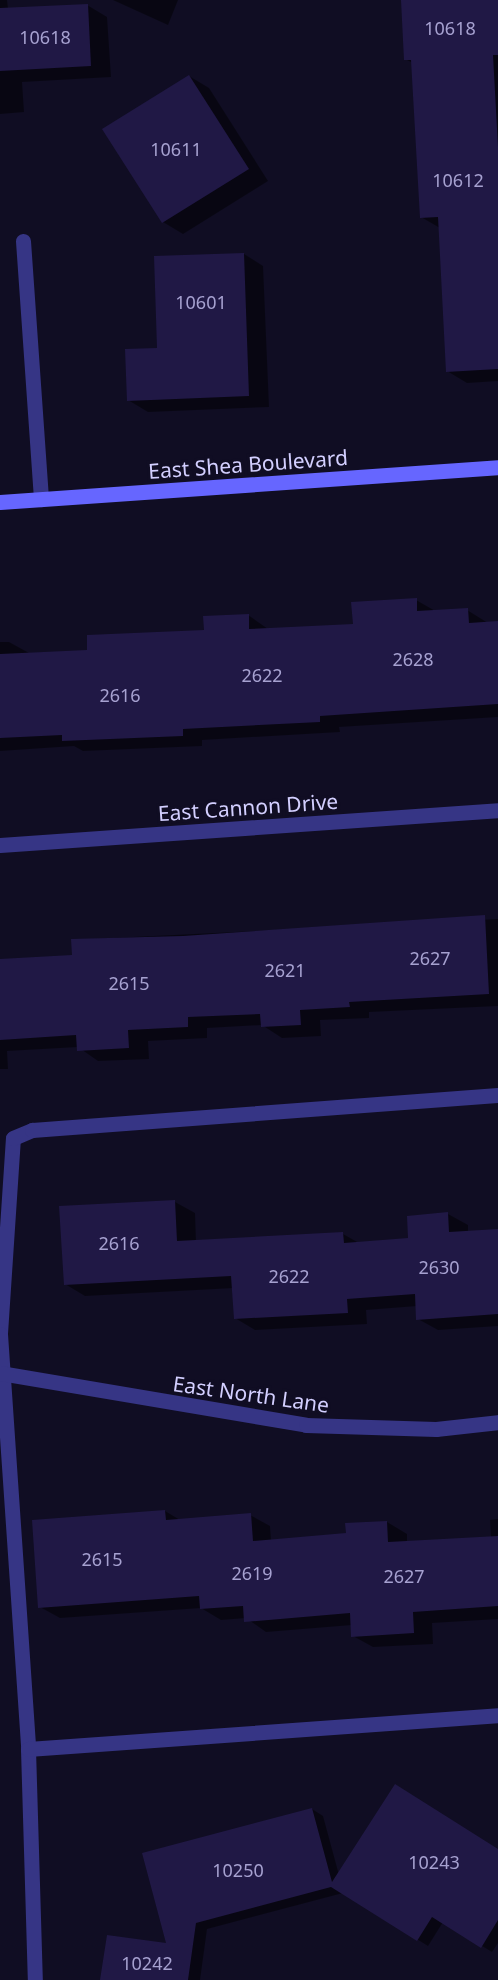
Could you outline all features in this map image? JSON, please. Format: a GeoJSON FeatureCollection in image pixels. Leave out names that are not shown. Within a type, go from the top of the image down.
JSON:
{"type":"FeatureCollection","features":[{"type":"Feature","properties":{"kind":"street"},"geometry":{"type":"LineString","coordinates":[[23,241],[41,499]]}},
{"type":"Feature","properties":{"kind":"street","name":"East Shea Boulevard"},"geometry":{"type":"LineString","coordinates":[[0,502],[498,467]]}},
{"type":"Feature","properties":{"kind":"street","name":"East Cannon Drive"},"geometry":{"type":"LineString","coordinates":[[0,845],[498,810]]}},
{"type":"Feature","properties":{"kind":"street"},"geometry":{"type":"LineString","coordinates":[[35,1980],[28,1749],[0,1333],[13,1138],[32,1130],[498,1095]]}},
{"type":"Feature","properties":{"kind":"street","name":"East North Lane"},"geometry":{"type":"LineString","coordinates":[[2,1374],[306,1425],[436,1429],[498,1422]]}},
{"type":"Feature","properties":{"kind":"street"},"geometry":{"type":"LineString","coordinates":[[28,1749],[498,1715]]}},
{"type":"Feature","properties":{"kind":"building"},"geometry":{"type":"Polygon","coordinates":[[[401,0],[498,0],[498,55],[493,55],[498,147],[498,369],[446,372],[438,217],[420,218],[411,60],[404,60],[401,0]]]}},
{"type":"Feature","properties":{"kind":"building"},"geometry":{"type":"Polygon","coordinates":[[[88,4],[91,66],[0,71],[0,8],[88,4]]]}},
{"type":"Feature","properties":{"kind":"building"},"geometry":{"type":"Polygon","coordinates":[[[189,75],[249,169],[162,223],[102,129],[189,75]]]}},
{"type":"Feature","properties":{"kind":"building"},"geometry":{"type":"Polygon","coordinates":[[[244,253],[249,396],[127,401],[125,349],[157,348],[154,256],[244,253]]]}},
{"type":"Feature","properties":{"kind":"building"},"geometry":{"type":"Polygon","coordinates":[[[417,598],[417,611],[468,608],[469,623],[498,621],[498,704],[320,716],[320,722],[183,729],[183,736],[62,741],[62,735],[0,738],[0,654],[87,650],[87,635],[204,630],[203,616],[249,614],[249,629],[353,624],[351,602],[417,598]]]}},
{"type":"Feature","properties":{"kind":"building"},"geometry":{"type":"Polygon","coordinates":[[[485,915],[489,994],[349,1002],[350,1007],[300,1010],[301,1025],[261,1027],[260,1014],[188,1017],[188,1027],[128,1030],[129,1048],[77,1051],[76,1035],[0,1040],[0,959],[72,955],[71,939],[183,936],[485,915]]]}},
{"type":"Feature","properties":{"kind":"building"},"geometry":{"type":"Polygon","coordinates":[[[175,1200],[177,1241],[343,1232],[344,1243],[408,1238],[407,1216],[448,1212],[449,1232],[498,1229],[498,1314],[416,1320],[415,1294],[347,1299],[348,1313],[234,1319],[231,1276],[64,1285],[59,1206],[175,1200]]]}},
{"type":"Feature","properties":{"kind":"building"},"geometry":{"type":"Polygon","coordinates":[[[165,1510],[166,1520],[251,1513],[253,1541],[346,1533],[345,1523],[387,1521],[388,1542],[498,1536],[498,1606],[413,1612],[414,1633],[351,1637],[350,1613],[244,1622],[243,1606],[200,1609],[199,1596],[38,1608],[32,1520],[165,1510]]]}},
{"type":"Feature","properties":{"kind":"building"},"geometry":{"type":"Polygon","coordinates":[[[395,1784],[498,1849],[498,1920],[481,1948],[432,1917],[417,1941],[331,1887],[196,1923],[188,1980],[100,1980],[107,1935],[166,1943],[142,1853],[312,1808],[332,1882],[395,1784]]]}}]}
